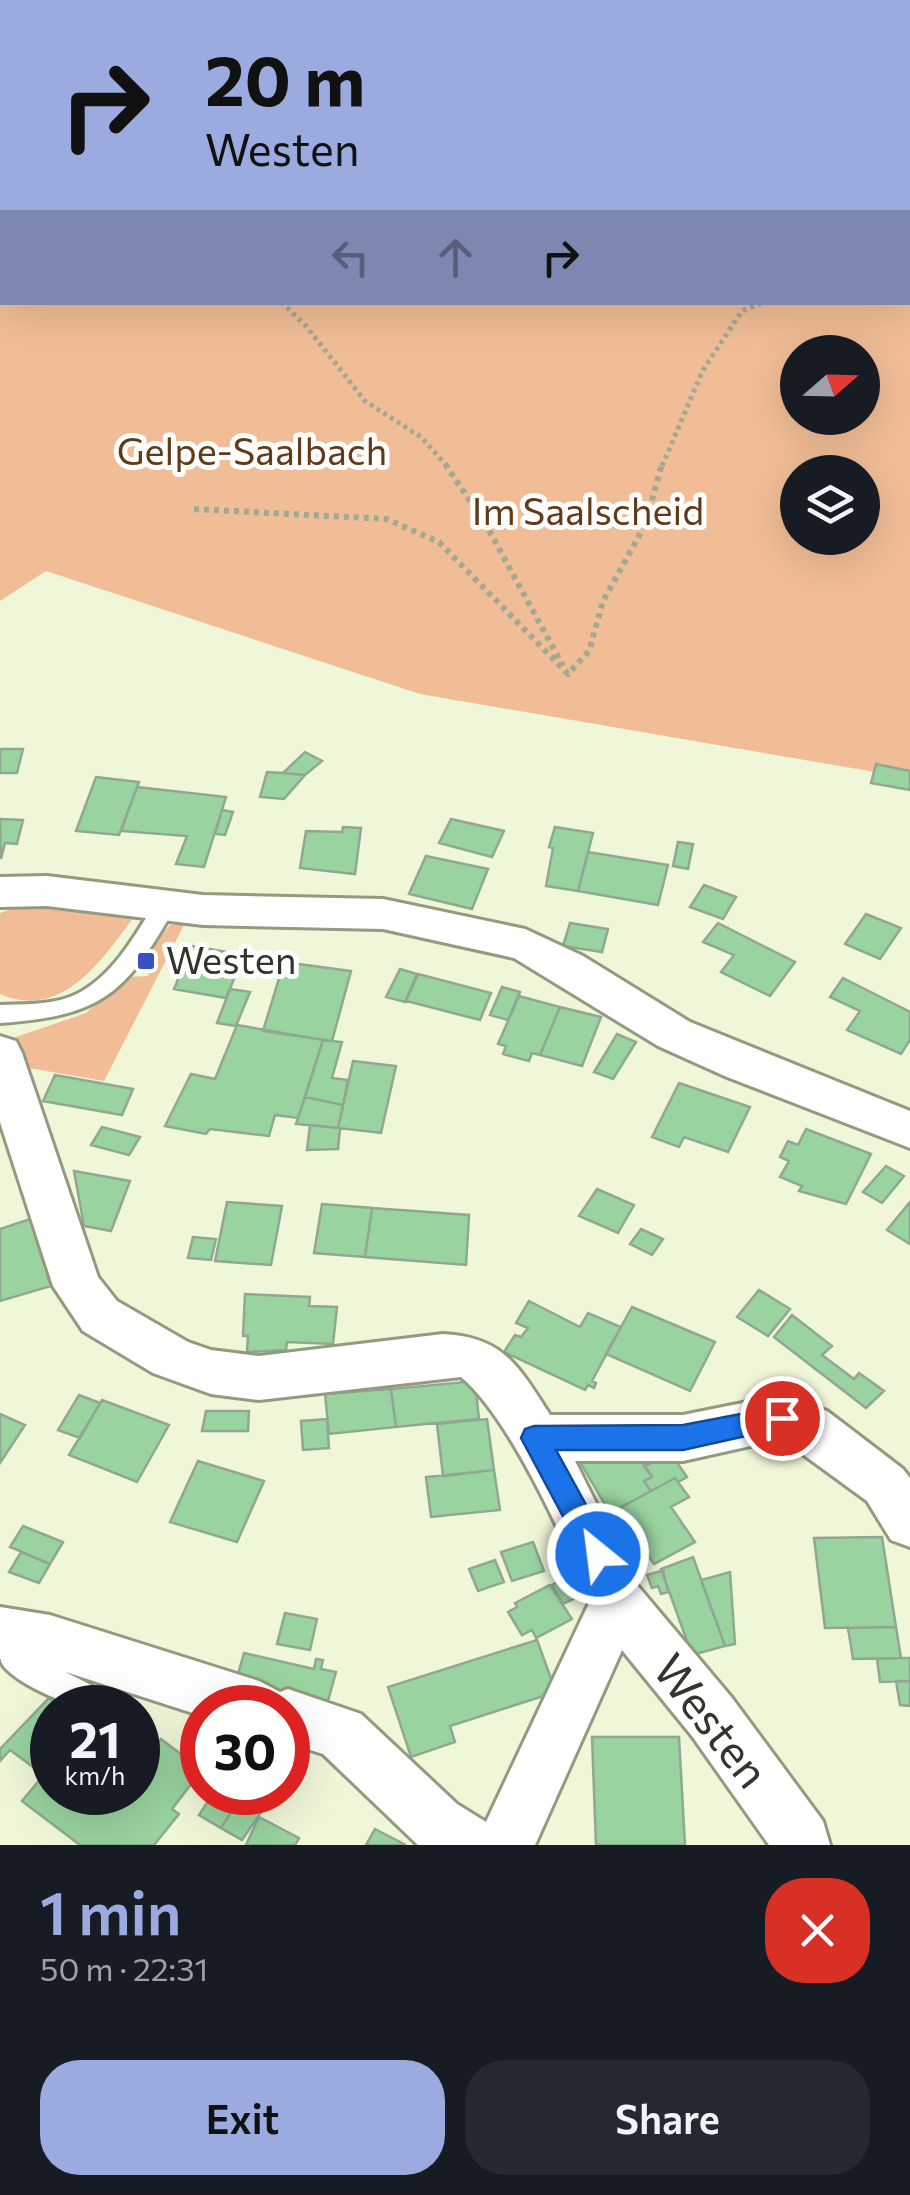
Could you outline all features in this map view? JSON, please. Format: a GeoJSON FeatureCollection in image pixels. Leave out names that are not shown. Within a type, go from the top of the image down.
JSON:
{"type":"FeatureCollection","features":[{"type":"Feature","properties":{"kind":"street"},"geometry":{"type":"LineString","coordinates":[[0,892],[47,891],[203,910],[384,914],[524,945],[568,967],[674,1034],[743,1066],[910,1130]]}},
{"type":"Feature","properties":{"kind":"street","name":"Westen"},"geometry":{"type":"LineString","coordinates":[[0,1053],[76,1286],[100,1316],[171,1358],[210,1372],[259,1378],[443,1356],[472,1357],[492,1372],[534,1438],[598,1554],[617,1602],[712,1717],[802,1844]]}},
{"type":"Feature","properties":{"kind":"street"},"geometry":{"type":"LineString","coordinates":[[534,1438],[683,1438],[782,1418],[809,1426],[885,1485],[910,1523]]}},
{"type":"Feature","properties":{"kind":"street","name":"Westen"},"geometry":{"type":"LineString","coordinates":[[505,1845],[617,1602]]}},
{"type":"Feature","properties":{"kind":"street"},"geometry":{"type":"LineString","coordinates":[[0,1634],[50,1641],[187,1685]]}},
{"type":"Feature","properties":{"kind":"street"},"geometry":{"type":"LineString","coordinates":[[310,1723],[341,1734],[436,1824],[469,1845]]}},
{"type":"Feature","properties":{"kind":"lane"},"geometry":{"type":"LineString","coordinates":[[0,1014],[42,1011],[81,1002],[106,984],[145,938],[166,904]]}},
{"type":"Feature","properties":{"kind":"lane"},"geometry":{"type":"LineString","coordinates":[[0,1634],[18,1663],[62,1685]]}},
{"type":"Feature","properties":{"kind":"path"},"geometry":{"type":"LineString","coordinates":[[283,305],[310,328],[374,410],[416,432],[454,475],[490,527],[527,604],[568,674]]}},
{"type":"Feature","properties":{"kind":"path"},"geometry":{"type":"LineString","coordinates":[[568,674],[589,651],[603,600],[645,525],[662,465],[703,370],[742,311],[757,305]]}},
{"type":"Feature","properties":{"kind":"path"},"geometry":{"type":"LineString","coordinates":[[194,509],[386,519],[439,542],[568,674]]}},
{"type":"Feature","properties":{"kind":"green space","name":"Im Saalscheid"},"geometry":{"type":"Polygon","coordinates":[[[0,305],[910,305],[910,778],[420,694],[46,571],[0,601],[0,305]]]}},
{"type":"Feature","properties":{"kind":"green space"},"geometry":{"type":"Polygon","coordinates":[[[20,906],[134,917],[78,982],[43,999],[22,1000],[0,994],[0,913],[20,906]]]}},
{"type":"Feature","properties":{"kind":"green space"},"geometry":{"type":"Polygon","coordinates":[[[185,923],[104,1081],[29,1068],[16,1037],[86,1013],[126,977],[148,976],[158,955],[145,954],[170,925],[185,923]]]}},
{"type":"Feature","properties":{"kind":"building"},"geometry":{"type":"Polygon","coordinates":[[[0,749],[23,749],[17,773],[0,773],[0,749]]]}},
{"type":"Feature","properties":{"kind":"building"},"geometry":{"type":"Polygon","coordinates":[[[305,752],[322,761],[305,775],[283,773],[305,752]]]}},
{"type":"Feature","properties":{"kind":"building"},"geometry":{"type":"Polygon","coordinates":[[[876,764],[910,771],[910,790],[871,783],[876,764]]]}},
{"type":"Feature","properties":{"kind":"building"},"geometry":{"type":"Polygon","coordinates":[[[267,772],[305,775],[284,799],[260,797],[267,772]]]}},
{"type":"Feature","properties":{"kind":"building"},"geometry":{"type":"Polygon","coordinates":[[[96,777],[139,782],[119,835],[76,831],[96,777]]]}},
{"type":"Feature","properties":{"kind":"building"},"geometry":{"type":"Polygon","coordinates":[[[137,787],[226,797],[204,867],[176,864],[187,836],[121,831],[137,787]]]}},
{"type":"Feature","properties":{"kind":"building"},"geometry":{"type":"Polygon","coordinates":[[[222,810],[233,812],[225,835],[215,834],[222,810]]]}},
{"type":"Feature","properties":{"kind":"building"},"geometry":{"type":"Polygon","coordinates":[[[0,819],[23,820],[17,844],[5,843],[1,859],[0,819]]]}},
{"type":"Feature","properties":{"kind":"building"},"geometry":{"type":"Polygon","coordinates":[[[451,819],[504,831],[492,857],[439,843],[451,819]]]}},
{"type":"Feature","properties":{"kind":"building"},"geometry":{"type":"Polygon","coordinates":[[[343,827],[361,828],[355,874],[300,868],[306,831],[342,832],[343,827]]]}},
{"type":"Feature","properties":{"kind":"building"},"geometry":{"type":"Polygon","coordinates":[[[555,827],[593,833],[578,891],[546,886],[555,827]]]}},
{"type":"Feature","properties":{"kind":"building"},"geometry":{"type":"Polygon","coordinates":[[[678,842],[693,844],[688,869],[673,866],[678,842]]]}},
{"type":"Feature","properties":{"kind":"building"},"geometry":{"type":"Polygon","coordinates":[[[588,852],[668,865],[658,905],[578,891],[588,852]]]}},
{"type":"Feature","properties":{"kind":"building"},"geometry":{"type":"Polygon","coordinates":[[[426,856],[488,869],[472,909],[409,894],[426,856]]]}},
{"type":"Feature","properties":{"kind":"building"},"geometry":{"type":"Polygon","coordinates":[[[704,885],[736,897],[723,919],[690,907],[704,885]]]}},
{"type":"Feature","properties":{"kind":"building"},"geometry":{"type":"Polygon","coordinates":[[[866,914],[901,928],[880,959],[845,944],[866,914]]]}},
{"type":"Feature","properties":{"kind":"building"},"geometry":{"type":"Polygon","coordinates":[[[570,923],[608,929],[602,952],[563,946],[570,923]]]}},
{"type":"Feature","properties":{"kind":"building"},"geometry":{"type":"Polygon","coordinates":[[[718,923],[795,962],[770,996],[721,972],[734,955],[703,942],[718,923]]]}},
{"type":"Feature","properties":{"kind":"building"},"geometry":{"type":"Polygon","coordinates":[[[192,946],[244,955],[226,998],[174,989],[192,946]]]}},
{"type":"Feature","properties":{"kind":"building"},"geometry":{"type":"Polygon","coordinates":[[[284,962],[351,971],[332,1041],[263,1031],[284,962]]]}},
{"type":"Feature","properties":{"kind":"building"},"geometry":{"type":"Polygon","coordinates":[[[400,969],[417,974],[405,1002],[386,997],[400,969]]]}},
{"type":"Feature","properties":{"kind":"building"},"geometry":{"type":"Polygon","coordinates":[[[418,974],[491,993],[480,1020],[406,1001],[418,974]]]}},
{"type":"Feature","properties":{"kind":"building"},"geometry":{"type":"Polygon","coordinates":[[[843,978],[910,1012],[910,1040],[901,1054],[847,1030],[860,1011],[830,997],[843,978]]]}},
{"type":"Feature","properties":{"kind":"building"},"geometry":{"type":"Polygon","coordinates":[[[502,987],[520,992],[508,1020],[490,1015],[502,987]]]}},
{"type":"Feature","properties":{"kind":"building"},"geometry":{"type":"Polygon","coordinates":[[[230,989],[250,992],[236,1026],[217,1023],[230,989]]]}},
{"type":"Feature","properties":{"kind":"building"},"geometry":{"type":"Polygon","coordinates":[[[519,996],[560,1007],[540,1055],[532,1053],[529,1061],[503,1054],[506,1046],[498,1044],[519,996]]]}},
{"type":"Feature","properties":{"kind":"building"},"geometry":{"type":"Polygon","coordinates":[[[560,1007],[601,1017],[582,1066],[540,1055],[560,1007]]]}},
{"type":"Feature","properties":{"kind":"building"},"geometry":{"type":"Polygon","coordinates":[[[237,1025],[323,1040],[298,1118],[275,1115],[269,1136],[210,1129],[206,1134],[165,1126],[191,1074],[215,1079],[237,1025]]]}},
{"type":"Feature","properties":{"kind":"building"},"geometry":{"type":"Polygon","coordinates":[[[617,1034],[636,1042],[613,1079],[594,1072],[617,1034]]]}},
{"type":"Feature","properties":{"kind":"building"},"geometry":{"type":"Polygon","coordinates":[[[323,1040],[342,1042],[332,1078],[348,1080],[343,1105],[305,1097],[323,1040]]]}},
{"type":"Feature","properties":{"kind":"building"},"geometry":{"type":"Polygon","coordinates":[[[353,1061],[396,1066],[381,1133],[338,1128],[353,1061]]]}},
{"type":"Feature","properties":{"kind":"building"},"geometry":{"type":"Polygon","coordinates":[[[55,1075],[133,1089],[122,1115],[43,1101],[55,1075]]]}},
{"type":"Feature","properties":{"kind":"building"},"geometry":{"type":"Polygon","coordinates":[[[679,1083],[750,1107],[728,1152],[684,1137],[679,1147],[652,1137],[679,1083]]]}},
{"type":"Feature","properties":{"kind":"building"},"geometry":{"type":"Polygon","coordinates":[[[305,1097],[343,1105],[338,1128],[296,1124],[305,1097]]]}},
{"type":"Feature","properties":{"kind":"building"},"geometry":{"type":"Polygon","coordinates":[[[310,1125],[340,1128],[338,1149],[307,1150],[310,1125]]]}},
{"type":"Feature","properties":{"kind":"building"},"geometry":{"type":"Polygon","coordinates":[[[102,1127],[140,1137],[129,1155],[91,1145],[102,1127]]]}},
{"type":"Feature","properties":{"kind":"building"},"geometry":{"type":"Polygon","coordinates":[[[806,1129],[871,1154],[846,1204],[799,1191],[802,1186],[780,1177],[789,1161],[780,1157],[788,1141],[798,1145],[806,1129]]]}},
{"type":"Feature","properties":{"kind":"building"},"geometry":{"type":"Polygon","coordinates":[[[886,1166],[904,1176],[882,1203],[863,1192],[886,1166]]]}},
{"type":"Feature","properties":{"kind":"building"},"geometry":{"type":"Polygon","coordinates":[[[74,1171],[130,1181],[111,1231],[84,1226],[74,1171]]]}},
{"type":"Feature","properties":{"kind":"building"},"geometry":{"type":"Polygon","coordinates":[[[597,1189],[634,1205],[618,1233],[579,1216],[597,1189]]]}},
{"type":"Feature","properties":{"kind":"building"},"geometry":{"type":"Polygon","coordinates":[[[227,1202],[282,1206],[271,1265],[215,1261],[227,1202]]]}},
{"type":"Feature","properties":{"kind":"building"},"geometry":{"type":"Polygon","coordinates":[[[910,1202],[910,1244],[887,1230],[910,1202]]]}},
{"type":"Feature","properties":{"kind":"building"},"geometry":{"type":"Polygon","coordinates":[[[322,1204],[372,1208],[365,1257],[314,1253],[322,1204]]]}},
{"type":"Feature","properties":{"kind":"building"},"geometry":{"type":"Polygon","coordinates":[[[372,1208],[469,1215],[466,1265],[365,1257],[372,1208]]]}},
{"type":"Feature","properties":{"kind":"building"},"geometry":{"type":"Polygon","coordinates":[[[30,1219],[51,1286],[0,1301],[0,1229],[30,1219]]]}},
{"type":"Feature","properties":{"kind":"building"},"geometry":{"type":"Polygon","coordinates":[[[641,1229],[663,1239],[652,1255],[630,1244],[641,1229]]]}},
{"type":"Feature","properties":{"kind":"building"},"geometry":{"type":"Polygon","coordinates":[[[193,1237],[216,1239],[211,1260],[188,1258],[193,1237]]]}},
{"type":"Feature","properties":{"kind":"building"},"geometry":{"type":"Polygon","coordinates":[[[759,1290],[790,1309],[768,1336],[737,1317],[759,1290]]]}},
{"type":"Feature","properties":{"kind":"building"},"geometry":{"type":"Polygon","coordinates":[[[245,1294],[310,1297],[309,1306],[337,1307],[333,1344],[287,1342],[286,1350],[247,1352],[248,1336],[243,1336],[245,1294]]]}},
{"type":"Feature","properties":{"kind":"building"},"geometry":{"type":"Polygon","coordinates":[[[529,1301],[580,1327],[588,1313],[621,1327],[592,1381],[596,1383],[594,1388],[588,1385],[585,1390],[504,1352],[515,1335],[521,1337],[528,1328],[516,1323],[529,1301]]]}},
{"type":"Feature","properties":{"kind":"building"},"geometry":{"type":"Polygon","coordinates":[[[632,1307],[715,1342],[690,1391],[606,1354],[632,1307]]]}},
{"type":"Feature","properties":{"kind":"building"},"geometry":{"type":"Polygon","coordinates":[[[792,1315],[832,1346],[822,1355],[854,1379],[859,1373],[884,1391],[866,1408],[774,1337],[792,1315]]]}},
{"type":"Feature","properties":{"kind":"building"},"geometry":{"type":"Polygon","coordinates":[[[475,1381],[479,1419],[396,1427],[391,1389],[475,1381]]]}},
{"type":"Feature","properties":{"kind":"building"},"geometry":{"type":"Polygon","coordinates":[[[391,1389],[396,1427],[329,1434],[325,1394],[391,1389]]]}},
{"type":"Feature","properties":{"kind":"building"},"geometry":{"type":"Polygon","coordinates":[[[79,1395],[100,1403],[80,1438],[58,1430],[79,1395]]]}},
{"type":"Feature","properties":{"kind":"building"},"geometry":{"type":"Polygon","coordinates":[[[102,1400],[169,1425],[137,1482],[69,1455],[102,1400]]]}},
{"type":"Feature","properties":{"kind":"building"},"geometry":{"type":"Polygon","coordinates":[[[206,1411],[249,1411],[248,1431],[202,1431],[206,1411]]]}},
{"type":"Feature","properties":{"kind":"building"},"geometry":{"type":"Polygon","coordinates":[[[0,1414],[25,1425],[0,1463],[0,1414]]]}},
{"type":"Feature","properties":{"kind":"building"},"geometry":{"type":"Polygon","coordinates":[[[327,1419],[329,1448],[303,1450],[301,1421],[327,1419]]]}},
{"type":"Feature","properties":{"kind":"building"},"geometry":{"type":"Polygon","coordinates":[[[487,1419],[494,1470],[443,1476],[437,1424],[487,1419]]]}},
{"type":"Feature","properties":{"kind":"building"},"geometry":{"type":"Polygon","coordinates":[[[635,1450],[652,1477],[644,1481],[651,1491],[610,1513],[574,1452],[635,1450]]]}},
{"type":"Feature","properties":{"kind":"building"},"geometry":{"type":"Polygon","coordinates":[[[672,1455],[687,1477],[678,1482],[675,1478],[651,1491],[644,1481],[652,1477],[644,1466],[672,1455]]]}},
{"type":"Feature","properties":{"kind":"building"},"geometry":{"type":"Polygon","coordinates":[[[198,1461],[264,1481],[237,1542],[170,1522],[198,1461]]]}},
{"type":"Feature","properties":{"kind":"building"},"geometry":{"type":"Polygon","coordinates":[[[494,1470],[500,1510],[431,1517],[426,1477],[494,1470]]]}},
{"type":"Feature","properties":{"kind":"building"},"geometry":{"type":"Polygon","coordinates":[[[675,1478],[689,1497],[671,1507],[695,1542],[654,1564],[618,1509],[675,1478]]]}},
{"type":"Feature","properties":{"kind":"building"},"geometry":{"type":"Polygon","coordinates":[[[23,1526],[63,1542],[50,1564],[10,1547],[23,1526]]]}},
{"type":"Feature","properties":{"kind":"building"},"geometry":{"type":"Polygon","coordinates":[[[882,1537],[896,1627],[825,1628],[814,1538],[882,1537]]]}},
{"type":"Feature","properties":{"kind":"building"},"geometry":{"type":"Polygon","coordinates":[[[533,1542],[544,1571],[512,1581],[501,1552],[533,1542]]]}},
{"type":"Feature","properties":{"kind":"building"},"geometry":{"type":"Polygon","coordinates":[[[21,1552],[50,1564],[39,1583],[9,1572],[21,1552]]]}},
{"type":"Feature","properties":{"kind":"building"},"geometry":{"type":"Polygon","coordinates":[[[693,1557],[725,1646],[692,1655],[661,1569],[693,1557]]]}},
{"type":"Feature","properties":{"kind":"building"},"geometry":{"type":"Polygon","coordinates":[[[495,1560],[504,1582],[478,1591],[469,1569],[495,1560]]]}},
{"type":"Feature","properties":{"kind":"building"},"geometry":{"type":"Polygon","coordinates":[[[663,1570],[668,1592],[661,1594],[658,1586],[652,1588],[647,1575],[663,1570]]]}},
{"type":"Feature","properties":{"kind":"building"},"geometry":{"type":"Polygon","coordinates":[[[730,1572],[735,1644],[725,1646],[701,1580],[730,1572]]]}},
{"type":"Feature","properties":{"kind":"building"},"geometry":{"type":"Polygon","coordinates":[[[567,1577],[578,1597],[563,1604],[552,1585],[567,1577]]]}},
{"type":"Feature","properties":{"kind":"building"},"geometry":{"type":"Polygon","coordinates":[[[550,1585],[572,1619],[536,1638],[532,1630],[522,1635],[508,1612],[517,1607],[515,1603],[550,1585]]]}},
{"type":"Feature","properties":{"kind":"building"},"geometry":{"type":"Polygon","coordinates":[[[285,1613],[317,1619],[310,1650],[277,1644],[285,1613]]]}},
{"type":"Feature","properties":{"kind":"building"},"geometry":{"type":"Polygon","coordinates":[[[896,1627],[901,1658],[853,1659],[848,1628],[896,1627]]]}},
{"type":"Feature","properties":{"kind":"building"},"geometry":{"type":"Polygon","coordinates":[[[537,1640],[556,1692],[450,1726],[455,1742],[411,1757],[388,1687],[537,1640]]]}},
{"type":"Feature","properties":{"kind":"building"},"geometry":{"type":"Polygon","coordinates":[[[244,1653],[314,1669],[316,1659],[323,1660],[321,1669],[336,1672],[326,1708],[310,1705],[310,1685],[235,1685],[244,1653]]]}},
{"type":"Feature","properties":{"kind":"building"},"geometry":{"type":"Polygon","coordinates":[[[910,1658],[910,1681],[880,1682],[877,1659],[910,1658]]]}},
{"type":"Feature","properties":{"kind":"building"},"geometry":{"type":"Polygon","coordinates":[[[896,1681],[910,1681],[910,1706],[900,1705],[896,1681]]]}},
{"type":"Feature","properties":{"kind":"building"},"geometry":{"type":"Polygon","coordinates":[[[30,1718],[30,1765],[10,1750],[0,1761],[0,1749],[30,1718]]]}},
{"type":"Feature","properties":{"kind":"building"},"geometry":{"type":"Polygon","coordinates":[[[592,1737],[679,1737],[685,1845],[596,1845],[592,1737]]]}},
{"type":"Feature","properties":{"kind":"building"},"geometry":{"type":"Polygon","coordinates":[[[160,1740],[180,1753],[180,1799],[172,1809],[179,1814],[154,1845],[80,1845],[40,1815],[160,1815],[160,1740]]]}},
{"type":"Feature","properties":{"kind":"building"},"geometry":{"type":"Polygon","coordinates":[[[30,1791],[30,1807],[22,1801],[30,1791]]]}},
{"type":"Feature","properties":{"kind":"building"},"geometry":{"type":"Polygon","coordinates":[[[199,1815],[229,1815],[221,1828],[199,1815]]]}},
{"type":"Feature","properties":{"kind":"building"},"geometry":{"type":"Polygon","coordinates":[[[229,1815],[259,1815],[242,1840],[221,1828],[229,1815]]]}},
{"type":"Feature","properties":{"kind":"building"},"geometry":{"type":"Polygon","coordinates":[[[259,1817],[299,1838],[295,1845],[246,1845],[259,1817]]]}},
{"type":"Feature","properties":{"kind":"building"},"geometry":{"type":"Polygon","coordinates":[[[375,1829],[406,1845],[366,1845],[375,1829]]]}},
{"type":"Feature","properties":{"kind":"place","name":"Westen"},"geometry":{"type":"Point","coordinates":[146,961]}},
{"type":"Feature","properties":{"kind":"route"},"geometry":{"type":"LineString","coordinates":[[598,1554],[534,1438],[683,1438],[782,1418]]}},
{"type":"Feature","properties":{"kind":"park label","name":"Gelpe-Saalbach"},"geometry":{"type":"Point","coordinates":[252,452]}}]}
